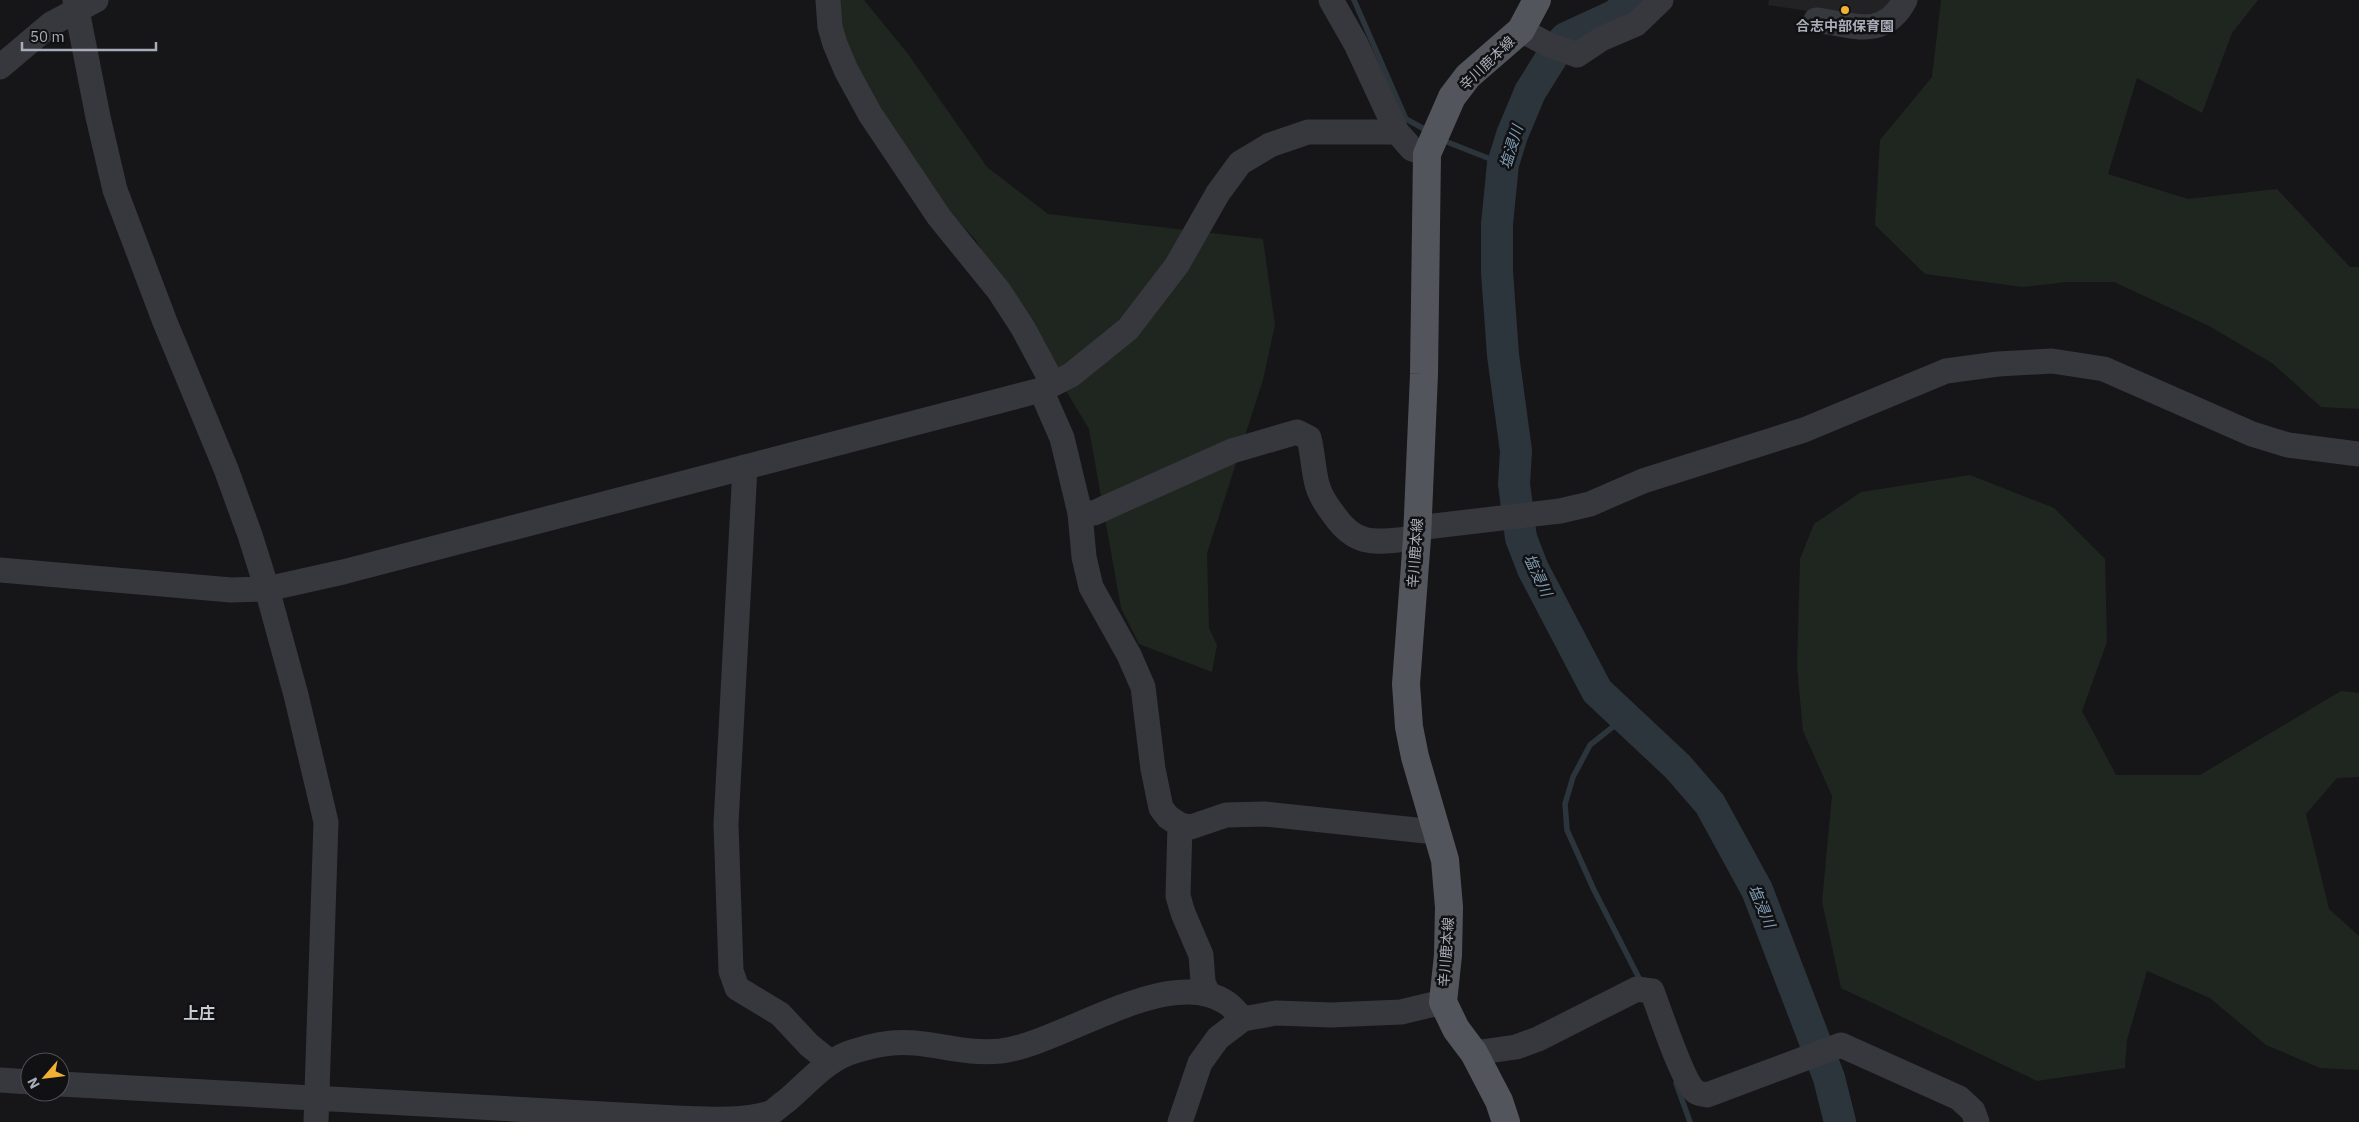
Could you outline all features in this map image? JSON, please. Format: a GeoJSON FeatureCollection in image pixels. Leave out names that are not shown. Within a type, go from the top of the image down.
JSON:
{"type":"FeatureCollection","features":[{"type":"Feature","properties":{"kind":"main road","name":"辛川鹿本線"},"geometry":{"type":"LineString","coordinates":[[1506,1122],[1499,1101],[1474,1053],[1456,1029],[1442,1002],[1448,954],[1449,907],[1444,860],[1435,832],[1409,727],[1406,684],[1417,533],[1432,142],[1452,96],[1468,76],[1522,30],[1536,0]]}},
{"type":"Feature","properties":{"kind":"street"},"geometry":{"type":"LineString","coordinates":[[828,0],[830,27],[835,44],[846,70],[870,114],[939,218],[999,291],[1023,328],[1047,387],[1062,438],[1080,513],[1084,557],[1091,587],[1129,655],[1143,687],[1153,769],[1161,808],[1168,817],[1180,825],[1191,827],[1226,815],[1265,814],[1435,832]]}},
{"type":"Feature","properties":{"kind":"street"},"geometry":{"type":"LineString","coordinates":[[1331,0],[1356,44],[1397,132],[1412,149],[1432,142]]}},
{"type":"Feature","properties":{"kind":"street"},"geometry":{"type":"LineString","coordinates":[[1522,30],[1547,44],[1577,55],[1601,39],[1636,24],[1661,0]]}},
{"type":"Feature","properties":{"kind":"street"},"geometry":{"type":"LineString","coordinates":[[1816,20],[1876,28],[1894,18],[1905,0]]}},
{"type":"Feature","properties":{"kind":"street"},"geometry":{"type":"LineString","coordinates":[[0,67],[51,24],[83,3],[98,117],[115,190],[165,322],[226,469],[267,589],[296,695],[326,822],[317,1111]]}},
{"type":"Feature","properties":{"kind":"street"},"geometry":{"type":"LineString","coordinates":[[0,570],[231,590],[267,589],[343,572],[1047,387],[1071,375],[1128,329],[1177,265],[1218,193],[1240,163],[1270,145],[1308,132],[1397,132]]}},
{"type":"Feature","properties":{"kind":"street"},"geometry":{"type":"LineString","coordinates":[[1080,513],[1094,513],[1232,451],[1297,432],[1309,438],[1314,454],[1317,485],[1326,503],[1344,530],[1357,539],[1376,542],[1417,533],[1590,504],[1651,478],[1765,443],[1946,371],[1998,364],[2052,361],[2104,369],[2252,434],[2288,445],[2359,454]]}},
{"type":"Feature","properties":{"kind":"street"},"geometry":{"type":"LineString","coordinates":[[745,467],[726,824],[731,971],[737,988],[780,1014],[809,1045],[830,1062]]}},
{"type":"Feature","properties":{"kind":"street"},"geometry":{"type":"LineString","coordinates":[[1180,825],[1178,896],[1183,913],[1201,955],[1203,982],[1208,994]]}},
{"type":"Feature","properties":{"kind":"street"},"geometry":{"type":"LineString","coordinates":[[1474,1053],[1516,1047],[1538,1039],[1637,989],[1652,991],[1690,1086],[1697,1093],[1707,1095],[1841,1045],[1959,1098],[1973,1111],[1977,1122]]}},
{"type":"Feature","properties":{"kind":"street"},"geometry":{"type":"LineString","coordinates":[[70,1085],[317,1111],[676,1120],[749,1120],[771,1113],[830,1062],[853,1051],[883,1045],[914,1043],[958,1051],[987,1052],[1019,1048],[1146,998],[1177,991],[1208,994],[1228,1003],[1243,1019]]}},
{"type":"Feature","properties":{"kind":"street"},"geometry":{"type":"LineString","coordinates":[[1180,1122],[1200,1062],[1218,1038],[1243,1019],[1276,1013],[1331,1015],[1401,1012],[1442,1002]]}},
{"type":"Feature","properties":{"kind":"street"},"geometry":{"type":"LineString","coordinates":[[0,1080],[20,1081]]}},
{"type":"Feature","properties":{"kind":"shaded area"},"geometry":{"type":"Polygon","coordinates":[[[826,0],[864,0],[908,54],[987,167],[1048,214],[1263,239],[1275,325],[1263,380],[1207,553],[1209,628],[1217,645],[1212,672],[1139,644],[1121,608],[1089,429],[975,239],[917,178],[872,109],[826,0]]]}},
{"type":"Feature","properties":{"kind":"shaded area","name":"合志中部保育園"},"geometry":{"type":"Polygon","coordinates":[[[1769,0],[1895,0],[1883,16],[1860,19],[1768,5],[1769,0]]]}},
{"type":"Feature","properties":{"kind":"shaded area"},"geometry":{"type":"Polygon","coordinates":[[[1941,0],[2258,0],[2232,33],[2202,113],[2137,78],[2108,174],[2188,199],[2277,189],[2350,267],[2359,267],[2359,409],[2321,407],[2272,363],[2209,326],[2114,282],[2067,282],[2023,287],[1925,274],[1875,225],[1880,140],[1932,77],[1941,0]]]}},
{"type":"Feature","properties":{"kind":"shaded area"},"geometry":{"type":"Polygon","coordinates":[[[1970,475],[2054,508],[2105,559],[2107,642],[2082,711],[2116,775],[2200,775],[2341,691],[2359,693],[2359,777],[2337,778],[2306,814],[2329,909],[2359,936],[2359,1070],[2320,1068],[2266,1045],[2210,998],[2147,971],[2127,1040],[2125,1068],[2037,1081],[1841,988],[1822,902],[1832,796],[1803,731],[1797,667],[1800,559],[1814,524],[1861,492],[1970,475]]]}},
{"type":"Feature","properties":{"kind":"waterway"},"geometry":{"type":"LineString","coordinates":[[1354,0],[1406,119],[1428,131]]}},
{"type":"Feature","properties":{"kind":"waterway","name":"塩浸川"},"geometry":{"type":"LineString","coordinates":[[1631,0],[1616,15],[1566,38],[1558,47],[1530,92],[1512,135],[1503,164],[1497,224],[1497,272],[1503,355],[1516,451],[1514,484],[1521,538],[1533,569],[1597,691],[1678,767],[1710,804],[1757,890],[1829,1078],[1840,1122]]}},
{"type":"Feature","properties":{"kind":"waterway"},"geometry":{"type":"LineString","coordinates":[[1442,140],[1503,164]]}},
{"type":"Feature","properties":{"kind":"waterway"},"geometry":{"type":"LineString","coordinates":[[1624,718],[1590,745],[1573,777],[1565,804],[1567,830],[1594,890],[1641,982]]}},
{"type":"Feature","properties":{"kind":"waterway"},"geometry":{"type":"LineString","coordinates":[[1676,1083],[1690,1122]]}},
{"type":"Feature","properties":{"kind":"place","name":"合志中部保育園"},"geometry":{"type":"Point","coordinates":[1845,10]}},
{"type":"Feature","properties":{"kind":"district","name":"上庄"},"geometry":{"type":"Point","coordinates":[199,1013]}}]}
